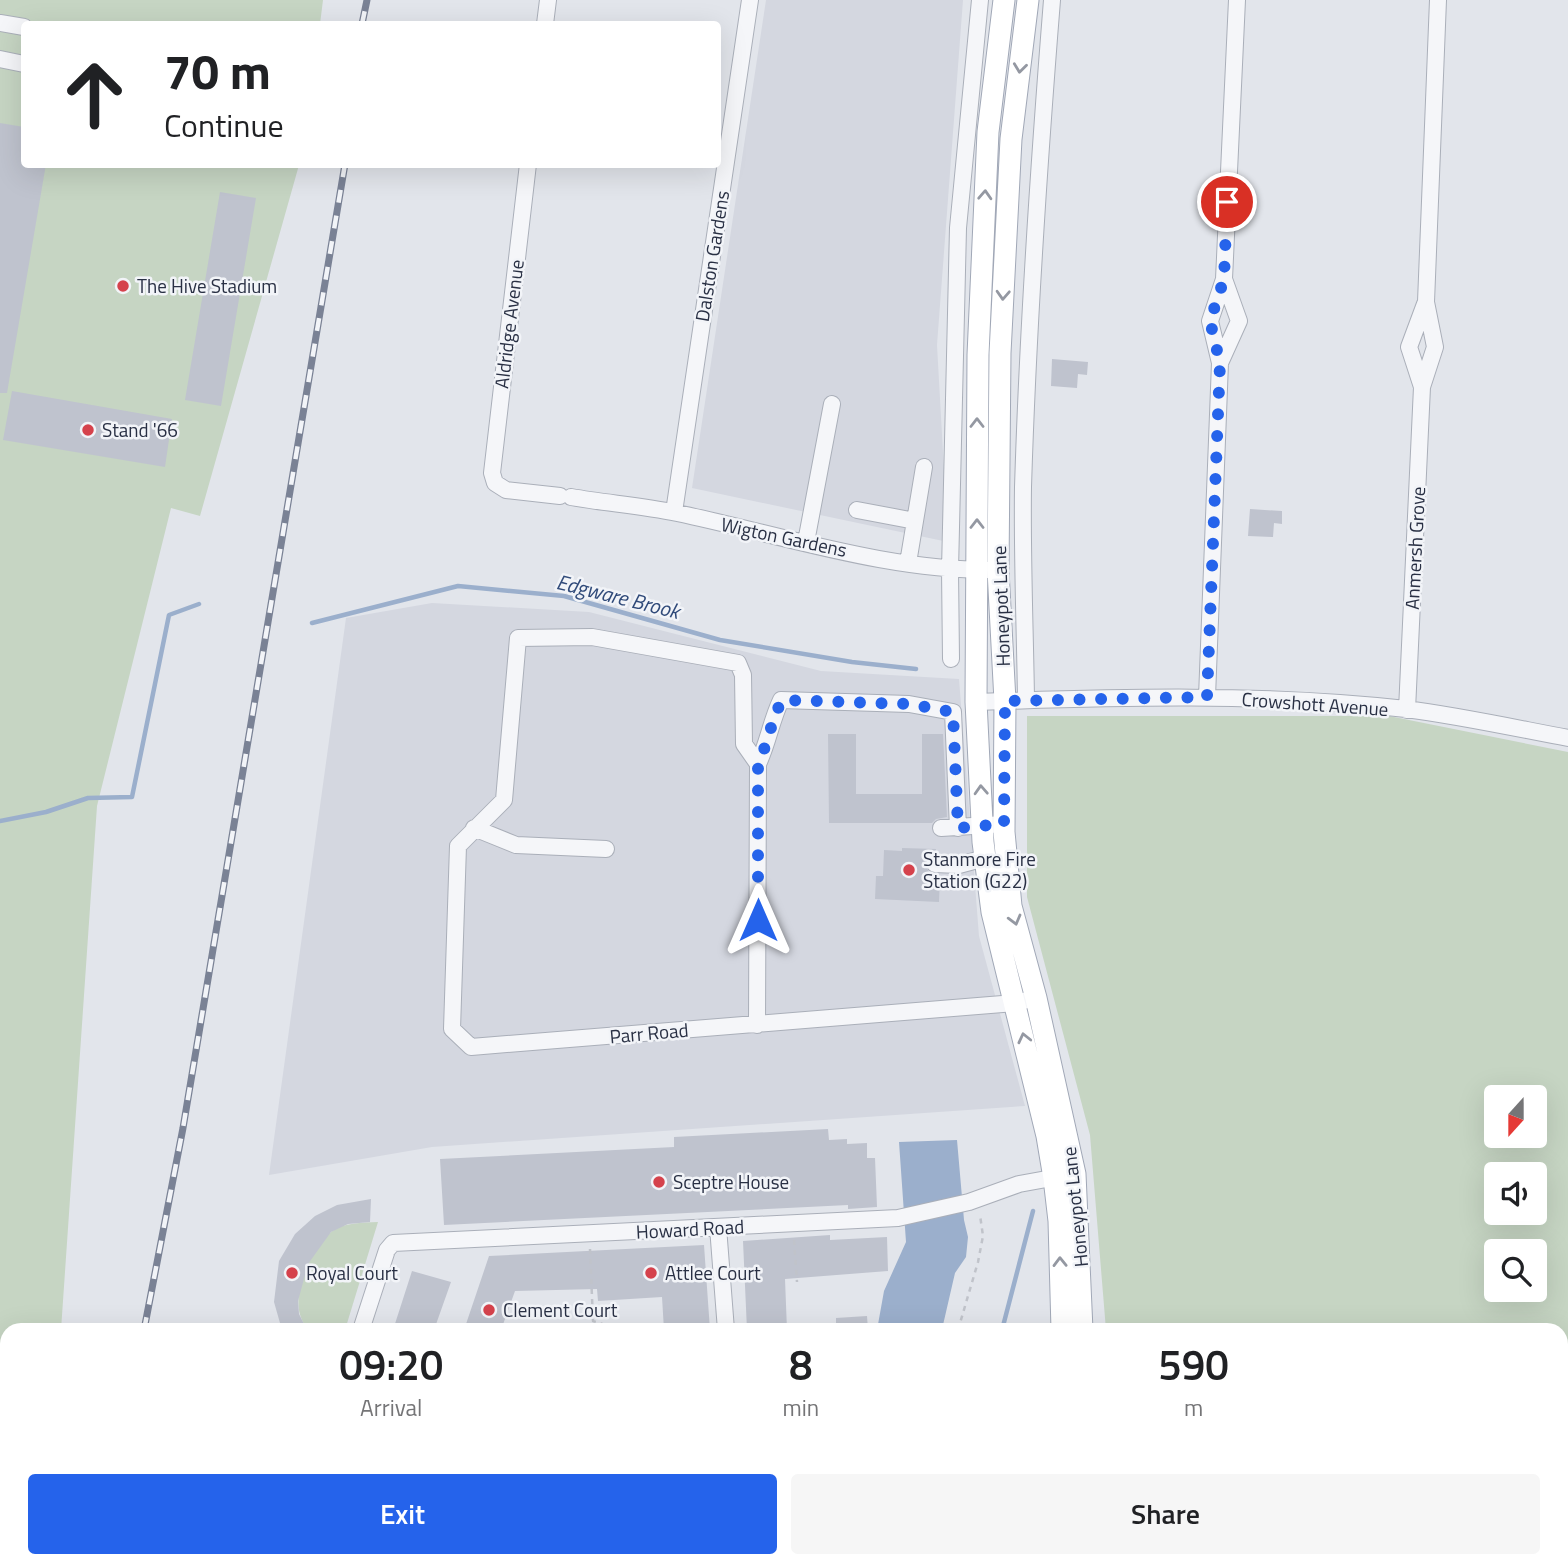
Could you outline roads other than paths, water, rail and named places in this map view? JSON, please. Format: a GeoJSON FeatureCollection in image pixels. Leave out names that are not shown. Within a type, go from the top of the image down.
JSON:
{"type":"FeatureCollection","features":[{"type":"Feature","properties":{"kind":"main road","name":"Honeypot Lane"},"geometry":{"type":"LineString","coordinates":[[1004,0],[988,132],[978,355],[976,702],[982,825],[992,912],[1026,1001],[1076,1174],[1082,1264],[1082,1323]]}},
{"type":"Feature","properties":{"kind":"main road","name":"Honeypot Lane"},"geometry":{"type":"LineString","coordinates":[[1028,0],[1011,139],[1000,354],[998,570],[1015,700],[1004,824],[1011,906],[1059,1221],[1062,1323]]}},
{"type":"Feature","properties":{"kind":"street"},"geometry":{"type":"LineString","coordinates":[[545,21],[548,0]]}},
{"type":"Feature","properties":{"kind":"street","name":"Dalston Gardens"},"geometry":{"type":"LineString","coordinates":[[674,512],[750,0]]}},
{"type":"Feature","properties":{"kind":"street"},"geometry":{"type":"LineString","coordinates":[[951,659],[950,570],[958,228],[980,0]]}},
{"type":"Feature","properties":{"kind":"street"},"geometry":{"type":"LineString","coordinates":[[1015,700],[1037,181],[1052,0]]}},
{"type":"Feature","properties":{"kind":"street"},"geometry":{"type":"LineString","coordinates":[[1207,697],[1220,363],[1210,321],[1224,279],[1237,0]]}},
{"type":"Feature","properties":{"kind":"street","name":"Anmersh Grove"},"geometry":{"type":"LineString","coordinates":[[1407,709],[1422,387],[1435,347],[1426,302],[1438,0]]}},
{"type":"Feature","properties":{"kind":"street"},"geometry":{"type":"LineString","coordinates":[[0,23],[21,26]]}},
{"type":"Feature","properties":{"kind":"street"},"geometry":{"type":"LineString","coordinates":[[0,60],[21,64]]}},
{"type":"Feature","properties":{"kind":"street"},"geometry":{"type":"LineString","coordinates":[[966,131],[988,132]]}},
{"type":"Feature","properties":{"kind":"street","name":"Aldridge Avenue"},"geometry":{"type":"LineString","coordinates":[[495,483],[492,456],[528,168]]}},
{"type":"Feature","properties":{"kind":"street"},"geometry":{"type":"LineString","coordinates":[[1220,363],[1239,321],[1224,279]]}},
{"type":"Feature","properties":{"kind":"street","name":"Anmersh Grove"},"geometry":{"type":"LineString","coordinates":[[1422,387],[1409,347],[1426,302]]}},
{"type":"Feature","properties":{"kind":"street"},"geometry":{"type":"LineString","coordinates":[[806,542],[832,404]]}},
{"type":"Feature","properties":{"kind":"street"},"geometry":{"type":"LineString","coordinates":[[908,563],[924,467]]}},
{"type":"Feature","properties":{"kind":"street","name":"Wigton Gardens"},"geometry":{"type":"LineString","coordinates":[[495,483],[506,490],[674,512],[908,563],[950,570],[998,570]]}},
{"type":"Feature","properties":{"kind":"street"},"geometry":{"type":"LineString","coordinates":[[857,510],[915,521]]}},
{"type":"Feature","properties":{"kind":"street"},"geometry":{"type":"LineString","coordinates":[[606,849],[516,845],[474,828],[504,800],[518,638],[592,637],[738,663],[743,675],[744,744],[758,764]]}},
{"type":"Feature","properties":{"kind":"street","name":"Crowshott Avenue"},"geometry":{"type":"LineString","coordinates":[[976,702],[1207,697],[1407,709],[1568,738]]}},
{"type":"Feature","properties":{"kind":"street"},"geometry":{"type":"LineString","coordinates":[[758,1024],[758,764],[767,744],[772,719],[782,700],[909,704],[953,712],[950,828],[1004,824]]}},
{"type":"Feature","properties":{"kind":"street","name":"Parr Road"},"geometry":{"type":"LineString","coordinates":[[474,828],[458,846],[452,1029],[471,1047],[1026,1001]]}},
{"type":"Feature","properties":{"kind":"street"},"geometry":{"type":"LineString","coordinates":[[935,864],[959,865],[985,858]]}},
{"type":"Feature","properties":{"kind":"street","name":"Howard Road"},"geometry":{"type":"LineString","coordinates":[[363,1323],[387,1250],[393,1243],[898,1218],[973,1205],[1019,1184],[1076,1174]]}},
{"type":"Feature","properties":{"kind":"street"},"geometry":{"type":"LineString","coordinates":[[718,1227],[725,1323]]}},
{"type":"Feature","properties":{"kind":"water"},"geometry":{"type":"Polygon","coordinates":[[[957,1140],[968,1237],[966,1257],[955,1273],[943,1323],[878,1323],[884,1291],[906,1242],[899,1142],[957,1140]]]}},
{"type":"Feature","properties":{"kind":"waterway","name":"Edgware Brook"},"geometry":{"type":"LineString","coordinates":[[312,623],[458,586],[564,596],[720,640],[852,662],[916,669]]}},
{"type":"Feature","properties":{"kind":"waterway","name":"Edgware Brook"},"geometry":{"type":"LineString","coordinates":[[0,821],[46,812],[88,798],[132,797],[169,615],[199,604]]}},
{"type":"Feature","properties":{"kind":"waterway"},"geometry":{"type":"LineString","coordinates":[[1004,1323],[1033,1211]]}},
{"type":"Feature","properties":{"kind":"railway"},"geometry":{"type":"LineString","coordinates":[[363,21],[367,0]]}},
{"type":"Feature","properties":{"kind":"railway"},"geometry":{"type":"LineString","coordinates":[[145,1323],[183,1128],[344,168]]}},
{"type":"Feature","properties":{"kind":"place","name":"The Hive Stadium"},"geometry":{"type":"Point","coordinates":[123,286]}},
{"type":"Feature","properties":{"kind":"place","name":"Stand '66"},"geometry":{"type":"Point","coordinates":[88,430]}},
{"type":"Feature","properties":{"kind":"place","name":"Stanmore Fire Station (G22)"},"geometry":{"type":"Point","coordinates":[909,870]}},
{"type":"Feature","properties":{"kind":"place","name":"Sceptre House"},"geometry":{"type":"Point","coordinates":[659,1182]}},
{"type":"Feature","properties":{"kind":"place","name":"Royal Court"},"geometry":{"type":"Point","coordinates":[292,1273]}},
{"type":"Feature","properties":{"kind":"place","name":"Attlee Court"},"geometry":{"type":"Point","coordinates":[651,1273]}},
{"type":"Feature","properties":{"kind":"place","name":"Clement Court"},"geometry":{"type":"Point","coordinates":[489,1310]}}]}
